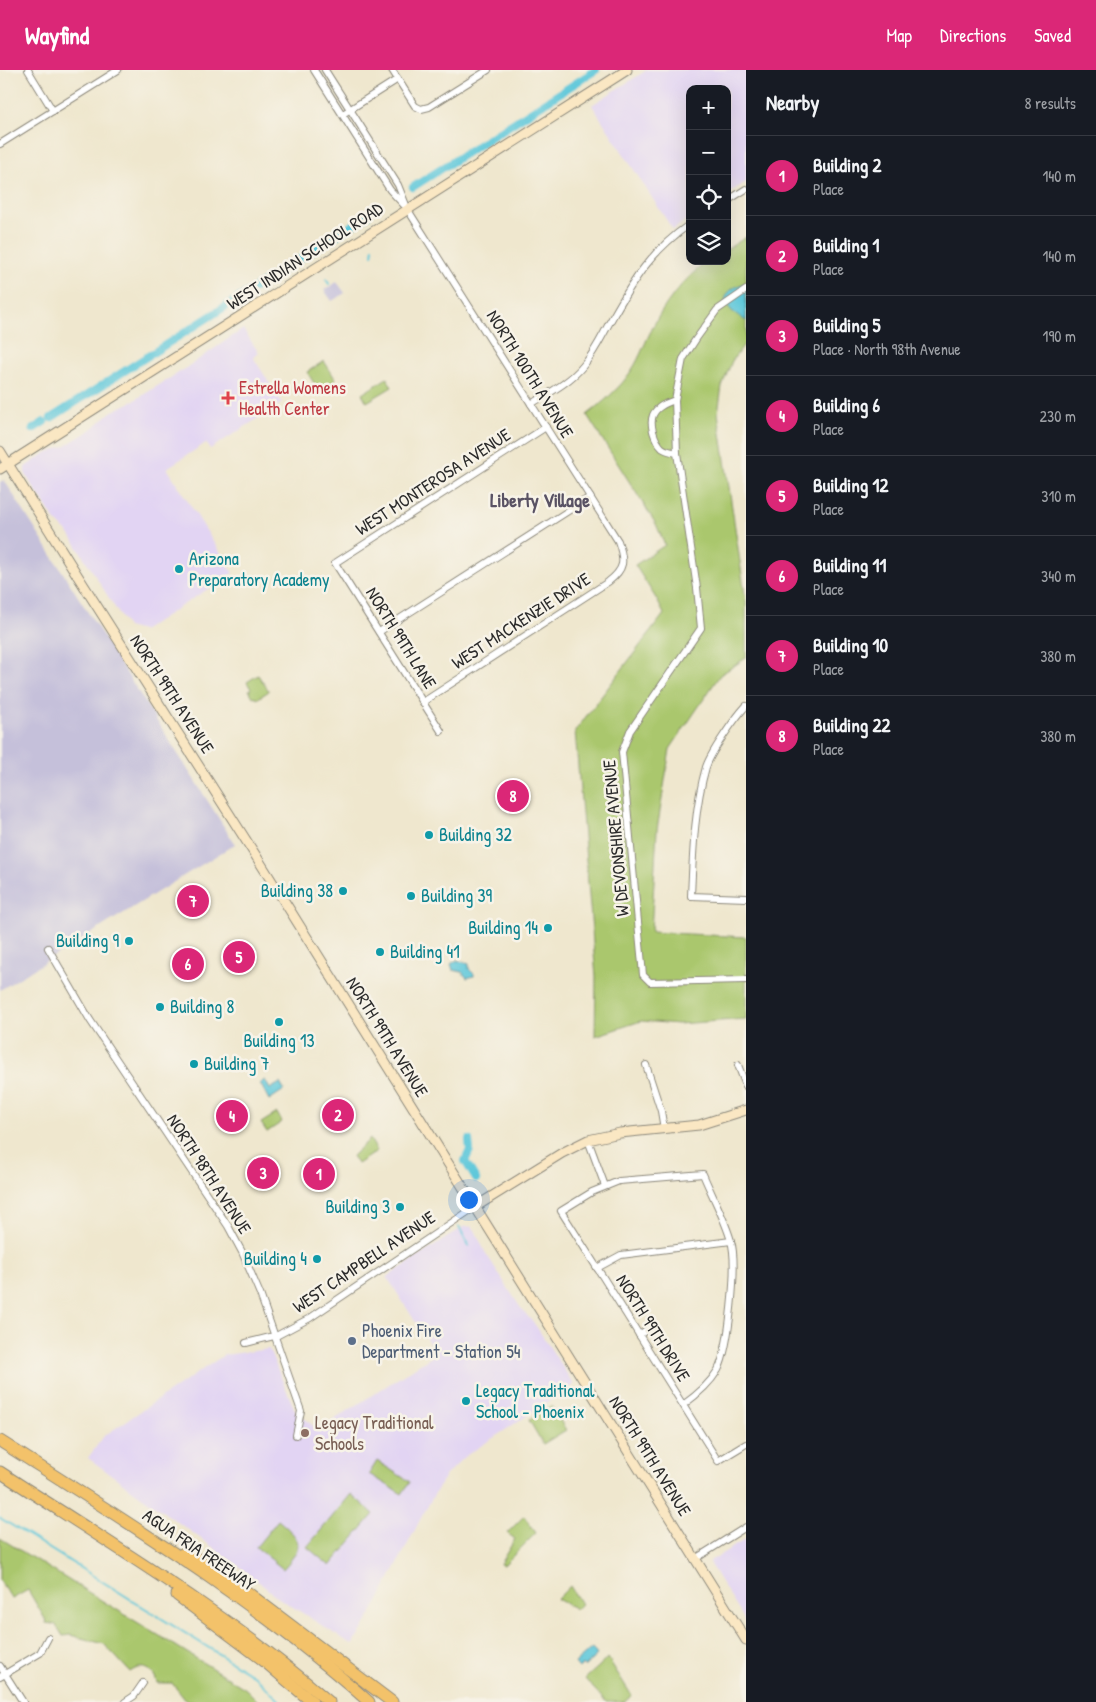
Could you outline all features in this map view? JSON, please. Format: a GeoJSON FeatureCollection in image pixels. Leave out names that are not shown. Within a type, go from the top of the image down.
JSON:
{"type":"FeatureCollection","features":[{"type":"Feature","properties":{"kind":"highway","name":"AGUA FRIA FREEWAY"},"geometry":{"type":"LineString","coordinates":[[0,1441],[230,1590],[346,1681],[369,1702]]}},
{"type":"Feature","properties":{"kind":"highway"},"geometry":{"type":"LineString","coordinates":[[0,1472],[240,1629],[329,1702]]}},
{"type":"Feature","properties":{"kind":"highway"},"geometry":{"type":"LineString","coordinates":[[166,1549],[198,1559],[239,1586],[392,1702]]}},
{"type":"Feature","properties":{"kind":"highway"},"geometry":{"type":"LineString","coordinates":[[146,1567],[171,1592],[262,1659],[312,1702]]}},
{"type":"Feature","properties":{"kind":"main road","name":"WEST INDIAN SCHOOL ROAD"},"geometry":{"type":"LineString","coordinates":[[4,466],[627,70]]}},
{"type":"Feature","properties":{"kind":"main road","name":"NORTH 99TH AVENUE"},"geometry":{"type":"LineString","coordinates":[[0,451],[4,466],[79,578],[256,856],[746,1640]]}},
{"type":"Feature","properties":{"kind":"main road","name":"WEST CAMPBELL AVENUE"},"geometry":{"type":"LineString","coordinates":[[475,1207],[562,1153],[588,1140],[620,1133],[699,1125],[746,1110]]}},
{"type":"Feature","properties":{"kind":"street"},"geometry":{"type":"LineString","coordinates":[[28,70],[53,111]]}},
{"type":"Feature","properties":{"kind":"street"},"geometry":{"type":"LineString","coordinates":[[0,144],[118,70]]}},
{"type":"Feature","properties":{"kind":"street"},"geometry":{"type":"LineString","coordinates":[[314,70],[390,190],[408,210]]}},
{"type":"Feature","properties":{"kind":"street"},"geometry":{"type":"LineString","coordinates":[[325,70],[398,185],[408,210]]}},
{"type":"Feature","properties":{"kind":"street"},"geometry":{"type":"LineString","coordinates":[[392,70],[415,106],[421,109],[429,107],[488,70]]}},
{"type":"Feature","properties":{"kind":"street"},"geometry":{"type":"LineString","coordinates":[[342,114],[398,79]]}},
{"type":"Feature","properties":{"kind":"street"},"geometry":{"type":"LineString","coordinates":[[731,198],[746,189]]}},
{"type":"Feature","properties":{"kind":"street","name":"NORTH 100TH AVENUE"},"geometry":{"type":"LineString","coordinates":[[408,210],[618,541],[624,556]]}},
{"type":"Feature","properties":{"kind":"street"},"geometry":{"type":"LineString","coordinates":[[532,404],[570,378],[583,366],[595,350],[634,280],[650,259],[675,234],[686,227]]}},
{"type":"Feature","properties":{"kind":"street","name":"W DEVONSHIRE AVENUE"},"geometry":{"type":"LineString","coordinates":[[746,290],[717,310],[696,339],[684,359],[675,400],[677,453],[701,628],[630,731],[622,752],[643,975],[650,982],[746,980]]}},
{"type":"Feature","properties":{"kind":"street"},"geometry":{"type":"LineString","coordinates":[[675,400],[662,405],[653,415],[652,428],[663,449],[677,453]]}},
{"type":"Feature","properties":{"kind":"street","name":"WEST MONTEROSA AVENUE"},"geometry":{"type":"LineString","coordinates":[[335,562],[546,427]]}},
{"type":"Feature","properties":{"kind":"street"},"geometry":{"type":"LineString","coordinates":[[379,632],[590,497]]}},
{"type":"Feature","properties":{"kind":"street","name":"WEST MACKENZIE DRIVE"},"geometry":{"type":"LineString","coordinates":[[423,702],[608,582],[619,574],[624,556]]}},
{"type":"Feature","properties":{"kind":"street","name":"NORTH 99TH LANE"},"geometry":{"type":"LineString","coordinates":[[335,562],[441,730]]}},
{"type":"Feature","properties":{"kind":"street"},"geometry":{"type":"LineString","coordinates":[[746,706],[711,756],[706,767],[695,827],[691,896],[746,898]]}},
{"type":"Feature","properties":{"kind":"street","name":"NORTH 98TH AVENUE"},"geometry":{"type":"LineString","coordinates":[[48,948],[90,1020],[228,1226],[242,1252],[275,1336],[301,1411],[296,1435]]}},
{"type":"Feature","properties":{"kind":"street"},"geometry":{"type":"LineString","coordinates":[[646,1065],[661,1111],[664,1129]]}},
{"type":"Feature","properties":{"kind":"street"},"geometry":{"type":"LineString","coordinates":[[738,1065],[746,1086]]}},
{"type":"Feature","properties":{"kind":"street"},"geometry":{"type":"LineString","coordinates":[[588,1140],[605,1186],[633,1179],[703,1174],[731,1241],[734,1266],[725,1353],[717,1372],[709,1383],[684,1406]]}},
{"type":"Feature","properties":{"kind":"street","name":"NORTH 99TH DRIVE"},"geometry":{"type":"LineString","coordinates":[[605,1186],[580,1198],[562,1211],[718,1461],[746,1444]]}},
{"type":"Feature","properties":{"kind":"street","name":"WEST CAMPBELL AVENUE"},"geometry":{"type":"LineString","coordinates":[[246,1343],[275,1336],[310,1318],[475,1207]]}},
{"type":"Feature","properties":{"kind":"street"},"geometry":{"type":"LineString","coordinates":[[597,1268],[621,1255],[731,1241]]}},
{"type":"Feature","properties":{"kind":"street"},"geometry":{"type":"LineString","coordinates":[[639,1335],[652,1327]]}},
{"type":"Feature","properties":{"kind":"street"},"geometry":{"type":"LineString","coordinates":[[695,1559],[746,1526]]}},
{"type":"Feature","properties":{"kind":"street"},"geometry":{"type":"LineString","coordinates":[[3,1676],[40,1653],[48,1638]]}},
{"type":"Feature","properties":{"kind":"street"},"geometry":{"type":"LineString","coordinates":[[0,1666],[3,1676],[23,1702]]}},
{"type":"Feature","properties":{"kind":"street"},"geometry":{"type":"LineString","coordinates":[[125,1702],[134,1696],[143,1683]]}},
{"type":"Feature","properties":{"kind":"shaded area"},"geometry":{"type":"Polygon","coordinates":[[[647,70],[746,70],[746,182],[731,191],[731,85],[686,85],[686,220],[673,230],[592,105],[647,70]]]}},
{"type":"Feature","properties":{"kind":"shaded area"},"geometry":{"type":"Polygon","coordinates":[[[337,282],[345,293],[332,301],[324,290],[337,282]]]}},
{"type":"Feature","properties":{"kind":"shaded area"},"geometry":{"type":"Polygon","coordinates":[[[243,329],[259,353],[253,357],[282,403],[210,449],[206,443],[167,468],[233,573],[142,631],[127,627],[70,535],[55,520],[27,477],[25,467],[46,453],[65,446],[92,429],[111,412],[135,400],[183,370],[243,329]]]}},
{"type":"Feature","properties":{"kind":"shaded area"},"geometry":{"type":"Polygon","coordinates":[[[4,480],[235,844],[0,990],[0,482],[4,480]]]}},
{"type":"Feature","properties":{"kind":"shaded area","name":"Legacy Traditional Schools"},"geometry":{"type":"Polygon","coordinates":[[[465,1226],[472,1227],[475,1230],[485,1252],[520,1307],[536,1326],[574,1385],[467,1455],[445,1476],[353,1645],[277,1597],[239,1566],[88,1458],[104,1436],[224,1355],[269,1349],[295,1410],[318,1430],[436,1354],[387,1277],[465,1226]]]}},
{"type":"Feature","properties":{"kind":"shaded area"},"geometry":{"type":"Polygon","coordinates":[[[746,1539],[746,1622],[711,1566],[710,1561],[746,1539]]]}},
{"type":"Feature","properties":{"kind":"green space"},"geometry":{"type":"Polygon","coordinates":[[[746,237],[746,342],[732,361],[722,386],[718,413],[746,602],[746,658],[720,675],[670,749],[657,830],[651,932],[746,937],[746,1019],[678,1024],[641,1021],[595,1036],[596,977],[575,731],[664,614],[635,565],[665,545],[656,524],[587,415],[625,380],[638,359],[661,312],[674,293],[703,265],[731,265],[731,246],[746,237]]]}},
{"type":"Feature","properties":{"kind":"green space"},"geometry":{"type":"Polygon","coordinates":[[[324,361],[336,380],[319,391],[307,372],[324,361]]]}},
{"type":"Feature","properties":{"kind":"green space"},"geometry":{"type":"Polygon","coordinates":[[[387,378],[392,387],[367,402],[362,394],[387,378]]]}},
{"type":"Feature","properties":{"kind":"green space"},"geometry":{"type":"Polygon","coordinates":[[[258,675],[269,691],[257,699],[255,696],[253,697],[247,682],[258,675]]]}},
{"type":"Feature","properties":{"kind":"green space"},"geometry":{"type":"Polygon","coordinates":[[[277,1113],[282,1122],[267,1132],[261,1123],[277,1113]]]}},
{"type":"Feature","properties":{"kind":"green space"},"geometry":{"type":"Polygon","coordinates":[[[370,1139],[377,1151],[357,1164],[352,1156],[370,1139]]]}},
{"type":"Feature","properties":{"kind":"green space"},"geometry":{"type":"Polygon","coordinates":[[[551,1406],[566,1430],[543,1444],[529,1420],[551,1406]]]}},
{"type":"Feature","properties":{"kind":"green space"},"geometry":{"type":"Polygon","coordinates":[[[377,1461],[410,1482],[402,1494],[369,1474],[377,1461]]]}},
{"type":"Feature","properties":{"kind":"green space"},"geometry":{"type":"Polygon","coordinates":[[[351,1494],[374,1514],[330,1566],[307,1547],[351,1494]]]}},
{"type":"Feature","properties":{"kind":"green space"},"geometry":{"type":"Polygon","coordinates":[[[524,1516],[536,1533],[503,1566],[500,1564],[515,1539],[507,1533],[524,1516]]]}},
{"type":"Feature","properties":{"kind":"green space"},"geometry":{"type":"Polygon","coordinates":[[[278,1520],[292,1533],[298,1543],[295,1554],[283,1569],[256,1547],[278,1520]]]}},
{"type":"Feature","properties":{"kind":"green space"},"geometry":{"type":"Polygon","coordinates":[[[0,1538],[246,1689],[259,1702],[187,1702],[172,1683],[157,1683],[153,1674],[147,1669],[139,1668],[130,1672],[104,1644],[70,1635],[63,1636],[56,1625],[46,1623],[28,1590],[12,1599],[0,1581],[0,1538]]]}},
{"type":"Feature","properties":{"kind":"green space"},"geometry":{"type":"Polygon","coordinates":[[[570,1586],[581,1604],[576,1609],[557,1599],[570,1586]]]}},
{"type":"Feature","properties":{"kind":"green space"},"geometry":{"type":"Polygon","coordinates":[[[608,1658],[632,1696],[624,1702],[606,1702],[585,1679],[608,1658]]]}},
{"type":"Feature","properties":{"kind":"water"},"geometry":{"type":"Polygon","coordinates":[[[746,283],[746,321],[732,311],[725,302],[729,292],[735,287],[746,283]]]}},
{"type":"Feature","properties":{"kind":"water"},"geometry":{"type":"Polygon","coordinates":[[[457,960],[469,964],[469,969],[474,976],[467,978],[462,972],[453,970],[451,964],[457,960]]]}},
{"type":"Feature","properties":{"kind":"water"},"geometry":{"type":"Polygon","coordinates":[[[265,1080],[270,1089],[280,1083],[284,1090],[269,1100],[260,1083],[265,1080]]]}},
{"type":"Feature","properties":{"kind":"water"},"geometry":{"type":"Polygon","coordinates":[[[592,1648],[597,1655],[584,1667],[582,1665],[579,1668],[575,1663],[592,1648]]]}},
{"type":"Feature","properties":{"kind":"waterway"},"geometry":{"type":"LineString","coordinates":[[413,187],[596,70]]}},
{"type":"Feature","properties":{"kind":"waterway"},"geometry":{"type":"LineString","coordinates":[[51,418],[367,216]]}},
{"type":"Feature","properties":{"kind":"waterway"},"geometry":{"type":"LineString","coordinates":[[372,255],[373,248]]}},
{"type":"Feature","properties":{"kind":"waterway"},"geometry":{"type":"LineString","coordinates":[[326,279],[329,284]]}},
{"type":"Feature","properties":{"kind":"waterway"},"geometry":{"type":"LineString","coordinates":[[33,429],[44,422]]}},
{"type":"Feature","properties":{"kind":"waterway"},"geometry":{"type":"LineString","coordinates":[[469,1140],[470,1150],[465,1161],[476,1179]]}},
{"type":"Feature","properties":{"kind":"waterway"},"geometry":{"type":"LineString","coordinates":[[459,1227],[469,1246]]}},
{"type":"Feature","properties":{"kind":"waterway"},"geometry":{"type":"LineString","coordinates":[[0,1518],[254,1676],[281,1702]]}},
{"type":"Feature","properties":{"kind":"place","name":"Estrella Womens Health Center"},"geometry":{"type":"Point","coordinates":[228,398]}},
{"type":"Feature","properties":{"kind":"place","name":"Arizona Preparatory Academy"},"geometry":{"type":"Point","coordinates":[179,569]}},
{"type":"Feature","properties":{"kind":"place","name":"Building 22"},"geometry":{"type":"Point","coordinates":[513,796]}},
{"type":"Feature","properties":{"kind":"place","name":"Building 32"},"geometry":{"type":"Point","coordinates":[429,835]}},
{"type":"Feature","properties":{"kind":"place","name":"Building 38"},"geometry":{"type":"Point","coordinates":[343,891]}},
{"type":"Feature","properties":{"kind":"place","name":"Building 39"},"geometry":{"type":"Point","coordinates":[411,896]}},
{"type":"Feature","properties":{"kind":"place","name":"Building 10"},"geometry":{"type":"Point","coordinates":[193,901]}},
{"type":"Feature","properties":{"kind":"place","name":"Building 14"},"geometry":{"type":"Point","coordinates":[548,928]}},
{"type":"Feature","properties":{"kind":"place","name":"Building 9"},"geometry":{"type":"Point","coordinates":[129,941]}},
{"type":"Feature","properties":{"kind":"place","name":"Building 41"},"geometry":{"type":"Point","coordinates":[380,952]}},
{"type":"Feature","properties":{"kind":"place","name":"Building 12"},"geometry":{"type":"Point","coordinates":[239,957]}},
{"type":"Feature","properties":{"kind":"place","name":"Building 11"},"geometry":{"type":"Point","coordinates":[188,964]}},
{"type":"Feature","properties":{"kind":"place","name":"Building 8"},"geometry":{"type":"Point","coordinates":[160,1007]}},
{"type":"Feature","properties":{"kind":"place","name":"Building 13"},"geometry":{"type":"Point","coordinates":[279,1022]}},
{"type":"Feature","properties":{"kind":"place","name":"Building 7"},"geometry":{"type":"Point","coordinates":[194,1064]}},
{"type":"Feature","properties":{"kind":"place","name":"Building 1"},"geometry":{"type":"Point","coordinates":[338,1115]}},
{"type":"Feature","properties":{"kind":"place","name":"Building 6"},"geometry":{"type":"Point","coordinates":[232,1116]}},
{"type":"Feature","properties":{"kind":"place","name":"Building 5"},"geometry":{"type":"Point","coordinates":[263,1173]}},
{"type":"Feature","properties":{"kind":"place","name":"Building 2"},"geometry":{"type":"Point","coordinates":[319,1174]}},
{"type":"Feature","properties":{"kind":"place","name":"Building 3"},"geometry":{"type":"Point","coordinates":[400,1207]}},
{"type":"Feature","properties":{"kind":"place","name":"Building 4"},"geometry":{"type":"Point","coordinates":[317,1259]}},
{"type":"Feature","properties":{"kind":"place","name":"Phoenix Fire Department - Station 54"},"geometry":{"type":"Point","coordinates":[352,1341]}},
{"type":"Feature","properties":{"kind":"place","name":"Legacy Traditional School - Phoenix"},"geometry":{"type":"Point","coordinates":[466,1401]}},
{"type":"Feature","properties":{"kind":"place","name":"Legacy Traditional Schools"},"geometry":{"type":"Point","coordinates":[305,1433]}},
{"type":"Feature","properties":{"kind":"district","name":"Liberty Village"},"geometry":{"type":"Point","coordinates":[540,500]}}]}
